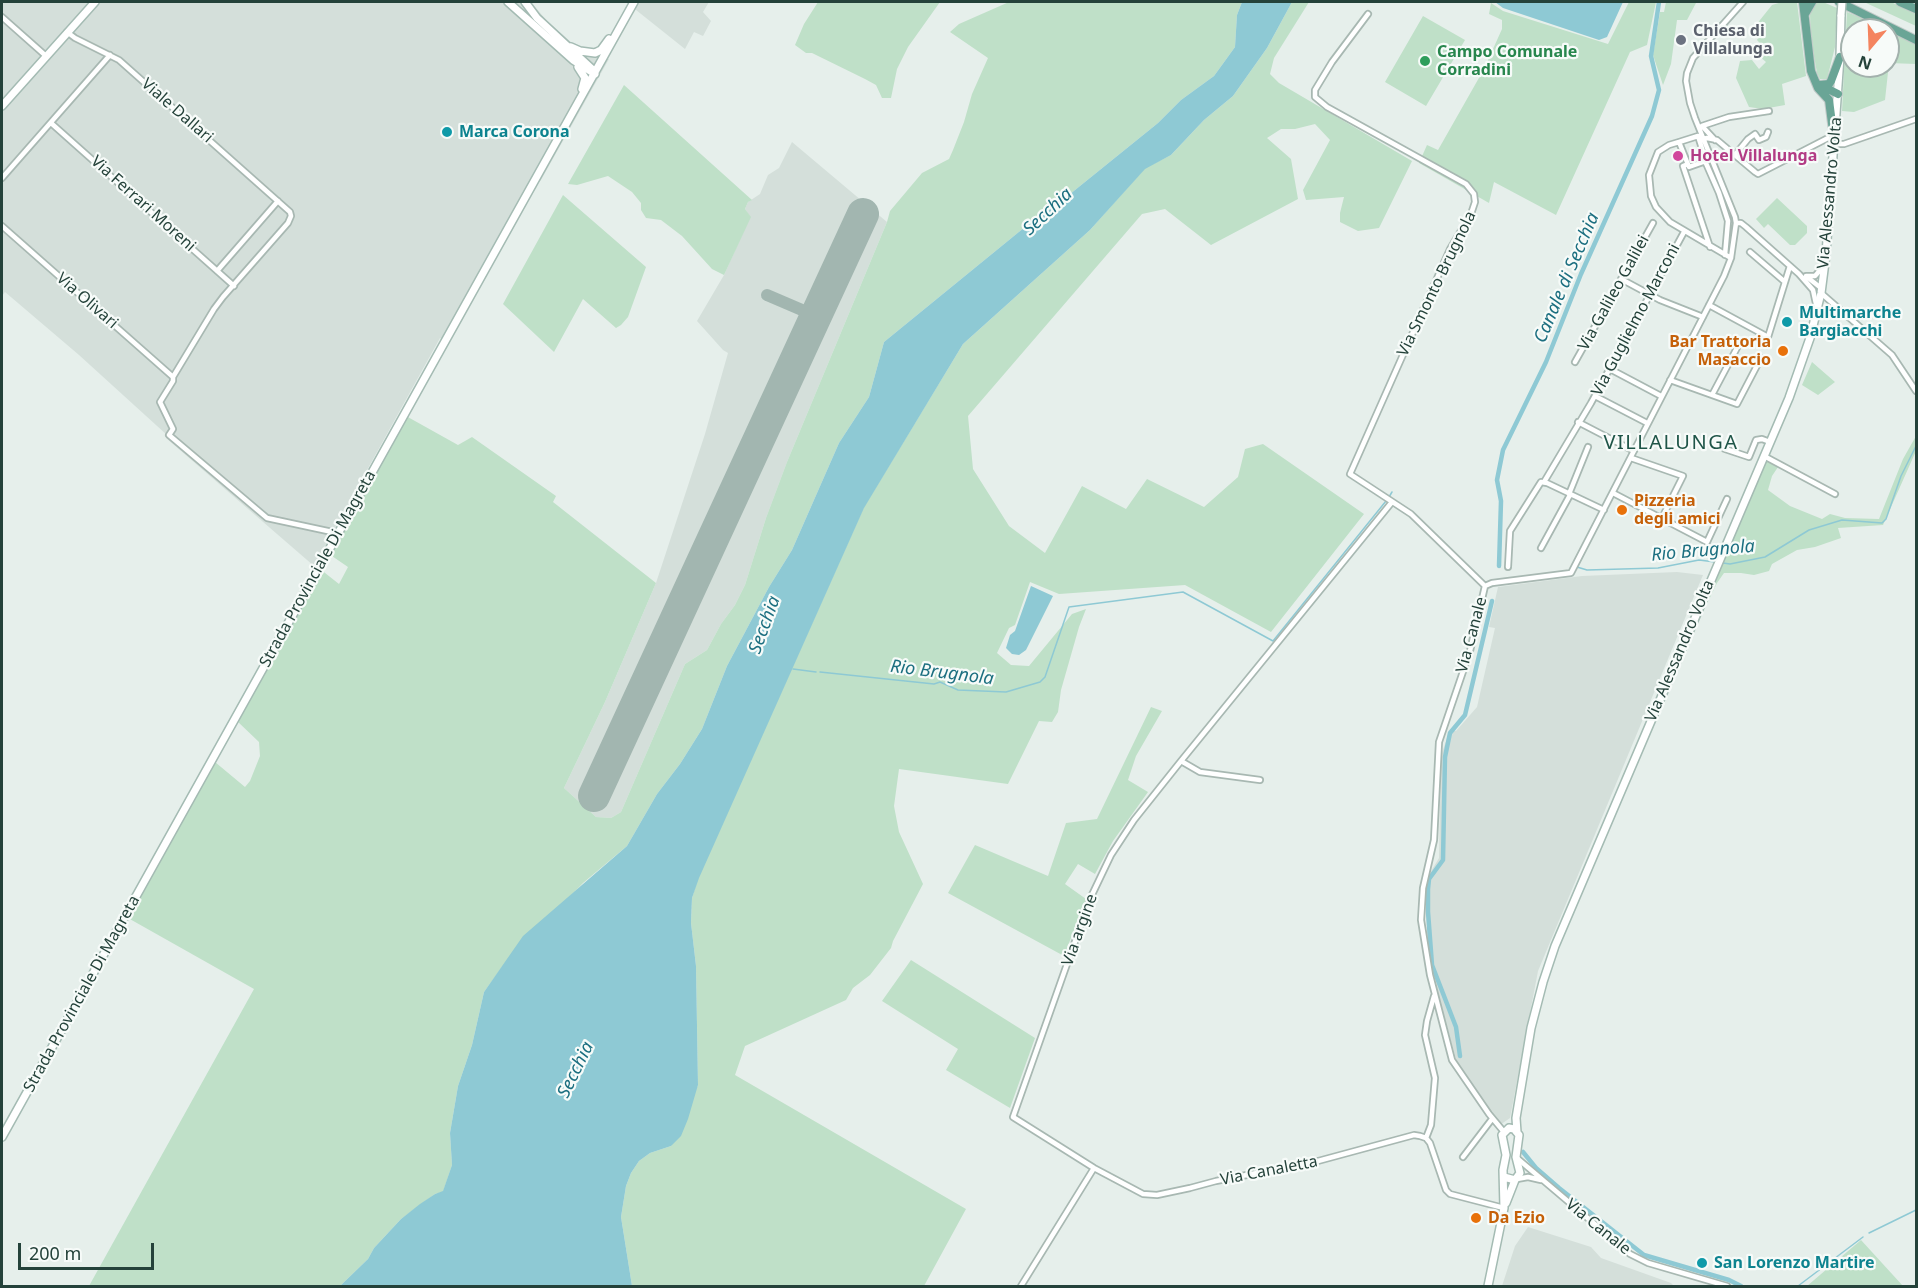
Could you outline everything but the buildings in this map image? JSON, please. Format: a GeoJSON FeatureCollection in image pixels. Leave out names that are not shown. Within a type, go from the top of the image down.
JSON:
{"type":"FeatureCollection","features":[{"type":"Feature","properties":{"kind":"main road"},"geometry":{"type":"LineString","coordinates":[[2,106],[95,2]]}},
{"type":"Feature","properties":{"kind":"main road"},"geometry":{"type":"LineString","coordinates":[[508,2],[573,60],[595,74]]}},
{"type":"Feature","properties":{"kind":"main road"},"geometry":{"type":"LineString","coordinates":[[525,2],[537,18],[595,74]]}},
{"type":"Feature","properties":{"kind":"main road","name":"Strada Provinciale Di Magreta"},"geometry":{"type":"LineString","coordinates":[[2,1137],[634,2]]}},
{"type":"Feature","properties":{"kind":"main road"},"geometry":{"type":"LineString","coordinates":[[1803,2],[1810,65],[1818,85],[1829,100],[1834,142]]}},
{"type":"Feature","properties":{"kind":"main road"},"geometry":{"type":"LineString","coordinates":[[1805,14],[1812,2]]}},
{"type":"Feature","properties":{"kind":"main road"},"geometry":{"type":"LineString","coordinates":[[1829,2],[1854,9]]}},
{"type":"Feature","properties":{"kind":"main road"},"geometry":{"type":"LineString","coordinates":[[1840,2],[1917,40]]}},
{"type":"Feature","properties":{"kind":"main road","name":"Via Alessandro Volta"},"geometry":{"type":"LineString","coordinates":[[1840,2],[1841,18]]}},
{"type":"Feature","properties":{"kind":"main road"},"geometry":{"type":"LineString","coordinates":[[1900,2],[1917,9]]}},
{"type":"Feature","properties":{"kind":"main road"},"geometry":{"type":"LineString","coordinates":[[566,44],[580,51],[595,53],[606,45],[619,22],[626,16]]}},
{"type":"Feature","properties":{"kind":"main road"},"geometry":{"type":"LineString","coordinates":[[1903,33],[1917,35]]}},
{"type":"Feature","properties":{"kind":"main road"},"geometry":{"type":"LineString","coordinates":[[1818,85],[1828,84],[1831,81],[1840,57]]}},
{"type":"Feature","properties":{"kind":"main road","name":"Via Alessandro Volta"},"geometry":{"type":"LineString","coordinates":[[1516,1118],[1531,1028],[1548,964],[1799,373],[1805,341],[1817,309],[1826,254],[1840,57]]}},
{"type":"Feature","properties":{"kind":"main road"},"geometry":{"type":"LineString","coordinates":[[569,120],[568,114],[586,80],[573,60]]}},
{"type":"Feature","properties":{"kind":"main road"},"geometry":{"type":"LineString","coordinates":[[1818,85],[1838,94]]}},
{"type":"Feature","properties":{"kind":"main road"},"geometry":{"type":"LineString","coordinates":[[1488,1287],[1504,1208],[1506,1155],[1502,1138],[1516,1118]]}},
{"type":"Feature","properties":{"kind":"main road"},"geometry":{"type":"LineString","coordinates":[[1504,1208],[1521,1173],[1516,1154],[1519,1138],[1516,1118]]}},
{"type":"Feature","properties":{"kind":"main road"},"geometry":{"type":"LineString","coordinates":[[1506,1130],[1518,1132]]}},
{"type":"Feature","properties":{"kind":"main road"},"geometry":{"type":"LineString","coordinates":[[1504,1177],[1516,1180]]}},
{"type":"Feature","properties":{"kind":"street"},"geometry":{"type":"LineString","coordinates":[[1725,255],[1728,221],[1690,103],[1687,73],[1698,52],[1743,2]]}},
{"type":"Feature","properties":{"kind":"street","name":"Via Smonto Brugnola"},"geometry":{"type":"LineString","coordinates":[[1368,15],[1318,83],[1315,97],[1327,107],[1466,184],[1474,194],[1475,202],[1471,214],[1450,249],[1350,474],[1418,519],[1485,586]]}},
{"type":"Feature","properties":{"kind":"street"},"geometry":{"type":"LineString","coordinates":[[2,16],[46,56]]}},
{"type":"Feature","properties":{"kind":"street","name":"Viale Dallari"},"geometry":{"type":"LineString","coordinates":[[67,32],[119,60],[279,201]]}},
{"type":"Feature","properties":{"kind":"street"},"geometry":{"type":"LineString","coordinates":[[2,178],[110,55]]}},
{"type":"Feature","properties":{"kind":"street"},"geometry":{"type":"LineString","coordinates":[[1769,111],[1729,117],[1702,126],[1715,140],[1758,174],[1828,138],[1844,144],[1917,119]]}},
{"type":"Feature","properties":{"kind":"street","name":"Via Ferrari Moreni"},"geometry":{"type":"LineString","coordinates":[[51,123],[234,286]]}},
{"type":"Feature","properties":{"kind":"street"},"geometry":{"type":"LineString","coordinates":[[1735,155],[1755,134],[1759,140],[1766,137],[1768,132]]}},
{"type":"Feature","properties":{"kind":"street"},"geometry":{"type":"LineString","coordinates":[[1715,140],[1701,136],[1669,145],[1658,152],[1649,175],[1648,185],[1656,207],[1670,222],[1731,258]]}},
{"type":"Feature","properties":{"kind":"street"},"geometry":{"type":"LineString","coordinates":[[1679,142],[1689,167],[1707,157]]}},
{"type":"Feature","properties":{"kind":"street","name":"Via Canale"},"geometry":{"type":"LineString","coordinates":[[1506,1130],[1492,1119],[1452,1060],[1426,955],[1421,909],[1423,888],[1434,840],[1437,754],[1441,732],[1475,634],[1485,586],[1571,573],[1731,258],[1736,223],[1707,157]]}},
{"type":"Feature","properties":{"kind":"street"},"geometry":{"type":"LineString","coordinates":[[1688,164],[1683,166],[1710,247]]}},
{"type":"Feature","properties":{"kind":"street"},"geometry":{"type":"LineString","coordinates":[[217,271],[279,201],[290,212],[288,223],[214,309],[173,376],[160,402],[173,429],[169,435],[267,518],[338,533]]}},
{"type":"Feature","properties":{"kind":"street","name":"Via Galileo Galilei"},"geometry":{"type":"LineString","coordinates":[[1575,362],[1653,223]]}},
{"type":"Feature","properties":{"kind":"street"},"geometry":{"type":"LineString","coordinates":[[1736,223],[1746,227],[1808,283],[1813,290],[1817,309]]}},
{"type":"Feature","properties":{"kind":"street","name":"Via Olivari"},"geometry":{"type":"LineString","coordinates":[[2,226],[173,376]]}},
{"type":"Feature","properties":{"kind":"street","name":"Via Guglielmo Marconi"},"geometry":{"type":"LineString","coordinates":[[1508,567],[1510,531],[1538,485],[1544,482],[1610,369],[1684,232]]}},
{"type":"Feature","properties":{"kind":"street"},"geometry":{"type":"LineString","coordinates":[[1750,252],[1785,282]]}},
{"type":"Feature","properties":{"kind":"street"},"geometry":{"type":"LineString","coordinates":[[1799,274],[1815,276],[1820,274],[1826,254]]}},
{"type":"Feature","properties":{"kind":"street"},"geometry":{"type":"LineString","coordinates":[[1709,305],[1768,337],[1790,266]]}},
{"type":"Feature","properties":{"kind":"street"},"geometry":{"type":"LineString","coordinates":[[1806,276],[1892,355],[1917,391]]}},
{"type":"Feature","properties":{"kind":"street"},"geometry":{"type":"LineString","coordinates":[[1621,279],[1702,317]]}},
{"type":"Feature","properties":{"kind":"street"},"geometry":{"type":"LineString","coordinates":[[1808,283],[1821,291]]}},
{"type":"Feature","properties":{"kind":"street"},"geometry":{"type":"LineString","coordinates":[[1712,395],[1738,346]]}},
{"type":"Feature","properties":{"kind":"street"},"geometry":{"type":"LineString","coordinates":[[1670,380],[1737,404],[1761,358]]}},
{"type":"Feature","properties":{"kind":"street"},"geometry":{"type":"LineString","coordinates":[[1610,369],[1661,396]]}},
{"type":"Feature","properties":{"kind":"street"},"geometry":{"type":"LineString","coordinates":[[1594,396],[1647,423]]}},
{"type":"Feature","properties":{"kind":"street"},"geometry":{"type":"LineString","coordinates":[[1578,422],[1634,451]]}},
{"type":"Feature","properties":{"kind":"street"},"geometry":{"type":"LineString","coordinates":[[1725,449],[1749,457],[1756,440],[1762,439],[1770,442]]}},
{"type":"Feature","properties":{"kind":"street"},"geometry":{"type":"LineString","coordinates":[[1541,548],[1570,494],[1588,447]]}},
{"type":"Feature","properties":{"kind":"street"},"geometry":{"type":"LineString","coordinates":[[1764,456],[1835,494]]}},
{"type":"Feature","properties":{"kind":"street"},"geometry":{"type":"LineString","coordinates":[[1631,458],[1683,476],[1662,518]]}},
{"type":"Feature","properties":{"kind":"street"},"geometry":{"type":"LineString","coordinates":[[1544,482],[1604,510]]}},
{"type":"Feature","properties":{"kind":"street"},"geometry":{"type":"LineString","coordinates":[[1613,493],[1707,542],[1727,499]]}},
{"type":"Feature","properties":{"kind":"street","name":"Via argine"},"geometry":{"type":"LineString","coordinates":[[1013,1117],[1090,899],[1111,855],[1134,820],[1389,500]]}},
{"type":"Feature","properties":{"kind":"street"},"geometry":{"type":"LineString","coordinates":[[1181,761],[1200,772],[1260,780]]}},
{"type":"Feature","properties":{"kind":"street"},"geometry":{"type":"LineString","coordinates":[[1435,994],[1425,1035],[1435,1078],[1431,1125],[1426,1138],[1433,1149],[1446,1190],[1450,1194],[1504,1208]]}},
{"type":"Feature","properties":{"kind":"street","name":"Via Canaletta"},"geometry":{"type":"LineString","coordinates":[[1013,1117],[1134,1191],[1157,1195],[1318,1161],[1414,1135],[1426,1138]]}},
{"type":"Feature","properties":{"kind":"street"},"geometry":{"type":"LineString","coordinates":[[1463,1157],[1492,1119]]}},
{"type":"Feature","properties":{"kind":"street","name":"Via Canale"},"geometry":{"type":"LineString","coordinates":[[1516,1154],[1522,1163],[1541,1180],[1612,1240],[1639,1259],[1727,1287]]}},
{"type":"Feature","properties":{"kind":"street"},"geometry":{"type":"LineString","coordinates":[[1021,1287],[1094,1168]]}},
{"type":"Feature","properties":{"kind":"street"},"geometry":{"type":"LineString","coordinates":[[1516,1180],[1528,1177],[1541,1180]]}},
{"type":"Feature","properties":{"kind":"shaded area"},"geometry":{"type":"Polygon","coordinates":[[[2,2],[531,2],[547,21],[571,42],[609,59],[447,343],[440,338],[314,566],[166,438],[167,435],[79,355],[5,292],[2,296],[2,2]]]}},
{"type":"Feature","properties":{"kind":"shaded area"},"geometry":{"type":"Polygon","coordinates":[[[626,2],[709,2],[703,12],[711,21],[703,36],[694,32],[685,49],[626,2]]]}},
{"type":"Feature","properties":{"kind":"shaded area"},"geometry":{"type":"Polygon","coordinates":[[[792,142],[887,222],[787,462],[745,585],[707,650],[685,664],[621,812],[611,818],[596,817],[564,788],[605,702],[656,583],[705,434],[728,353],[697,321],[724,275],[750,217],[745,209],[748,202],[760,194],[768,175],[779,168],[792,142]]]}},
{"type":"Feature","properties":{"kind":"shaded area"},"geometry":{"type":"Polygon","coordinates":[[[1677,572],[1703,575],[1538,971],[1510,1118],[1500,1125],[1457,1063],[1430,964],[1426,891],[1427,878],[1439,858],[1441,756],[1450,729],[1456,731],[1477,707],[1495,628],[1489,627],[1498,587],[1582,576],[1677,572]]]}},
{"type":"Feature","properties":{"kind":"shaded area"},"geometry":{"type":"Polygon","coordinates":[[[1528,1227],[1591,1247],[1601,1258],[1674,1286],[1502,1286],[1515,1246],[1528,1227]]]}},
{"type":"Feature","properties":{"kind":"green space"},"geometry":{"type":"Polygon","coordinates":[[[818,2],[940,2],[908,47],[897,69],[891,98],[882,98],[876,85],[812,53],[806,53],[795,45],[804,24],[818,2]]]}},
{"type":"Feature","properties":{"kind":"green space"},"geometry":{"type":"Polygon","coordinates":[[[1009,2],[1242,2],[1237,15],[1235,47],[1214,76],[1181,100],[1158,123],[1054,207],[1036,218],[884,342],[869,397],[839,443],[792,550],[769,587],[727,666],[702,729],[680,764],[657,794],[627,846],[583,883],[502,967],[484,992],[472,1045],[458,1086],[450,1133],[452,1165],[443,1192],[435,1194],[401,1219],[374,1248],[368,1259],[340,1286],[89,1286],[254,989],[128,918],[215,762],[245,787],[250,781],[260,756],[259,742],[237,721],[320,569],[339,584],[348,567],[329,554],[406,416],[458,445],[472,437],[556,496],[553,502],[656,583],[605,702],[564,788],[596,817],[611,818],[621,812],[685,664],[707,650],[745,585],[787,462],[890,211],[922,173],[949,159],[953,150],[972,94],[988,58],[950,32],[959,24],[1009,2]]]}},
{"type":"Feature","properties":{"kind":"green space"},"geometry":{"type":"Polygon","coordinates":[[[1292,2],[1309,2],[1274,58],[1270,74],[1279,83],[1412,161],[1379,228],[1358,231],[1340,222],[1344,197],[1306,200],[1303,190],[1330,140],[1315,124],[1295,129],[1281,129],[1267,138],[1291,159],[1298,199],[1211,245],[1165,209],[1142,214],[968,416],[973,469],[1009,526],[1045,553],[1082,486],[1126,509],[1147,479],[1204,507],[1238,477],[1245,449],[1263,444],[1364,514],[1271,632],[1185,585],[1059,594],[1030,582],[1015,625],[1009,628],[997,653],[1011,665],[1029,666],[1072,614],[1086,609],[1061,690],[1058,712],[1052,722],[1039,721],[1008,784],[899,769],[894,806],[899,832],[923,884],[891,948],[870,975],[853,988],[846,1000],[745,1046],[735,1075],[966,1209],[924,1286],[632,1286],[621,1217],[626,1186],[639,1161],[650,1153],[671,1146],[698,1085],[696,966],[691,923],[692,898],[698,878],[864,507],[963,344],[1090,230],[1145,168],[1171,155],[1204,120],[1233,96],[1267,48],[1292,2]]]}},
{"type":"Feature","properties":{"kind":"green space"},"geometry":{"type":"Polygon","coordinates":[[[1629,2],[1656,2],[1647,45],[1630,52],[1556,215],[1494,182],[1489,203],[1419,163],[1427,145],[1438,150],[1484,69],[1502,29],[1502,20],[1489,14],[1491,3],[1503,11],[1608,44],[1629,2]]]}},
{"type":"Feature","properties":{"kind":"green space"},"geometry":{"type":"Polygon","coordinates":[[[1666,2],[1696,3],[1687,20],[1677,20],[1671,64],[1663,85],[1653,55],[1660,12],[1664,12],[1666,2]]]}},
{"type":"Feature","properties":{"kind":"green space"},"geometry":{"type":"Polygon","coordinates":[[[1797,2],[1806,76],[1782,84],[1785,105],[1763,109],[1749,107],[1736,78],[1740,61],[1752,60],[1759,69],[1766,62],[1759,56],[1767,51],[1757,40],[1761,31],[1756,25],[1772,5],[1797,2]]]}},
{"type":"Feature","properties":{"kind":"green space"},"geometry":{"type":"Polygon","coordinates":[[[1818,2],[1837,8],[1835,47],[1827,79],[1820,79],[1817,73],[1811,39],[1810,15],[1812,5],[1818,2]]]}},
{"type":"Feature","properties":{"kind":"green space"},"geometry":{"type":"Polygon","coordinates":[[[1864,2],[1891,2],[1916,14],[1916,26],[1864,2]]]}},
{"type":"Feature","properties":{"kind":"green space"},"geometry":{"type":"Polygon","coordinates":[[[1847,12],[1861,18],[1847,18],[1847,12]]]}},
{"type":"Feature","properties":{"kind":"green space","name":"Campo Comunale Corradini"},"geometry":{"type":"Polygon","coordinates":[[[1423,16],[1465,40],[1426,106],[1385,82],[1423,16]]]}},
{"type":"Feature","properties":{"kind":"green space"},"geometry":{"type":"Polygon","coordinates":[[[1900,35],[1916,44],[1916,64],[1900,63],[1900,35]]]}},
{"type":"Feature","properties":{"kind":"green space"},"geometry":{"type":"Polygon","coordinates":[[[1844,78],[1887,78],[1885,100],[1854,112],[1842,111],[1844,78]]]}},
{"type":"Feature","properties":{"kind":"green space"},"geometry":{"type":"Polygon","coordinates":[[[624,85],[752,200],[748,202],[745,209],[751,217],[724,275],[712,269],[682,236],[661,220],[646,218],[641,210],[641,203],[632,192],[608,176],[577,185],[568,184],[624,85]]]}},
{"type":"Feature","properties":{"kind":"green space"},"geometry":{"type":"Polygon","coordinates":[[[563,195],[646,267],[628,317],[621,325],[616,328],[583,299],[554,352],[503,304],[563,195]]]}},
{"type":"Feature","properties":{"kind":"green space"},"geometry":{"type":"Polygon","coordinates":[[[1777,198],[1807,226],[1807,233],[1795,245],[1790,245],[1768,224],[1764,228],[1756,219],[1777,198]]]}},
{"type":"Feature","properties":{"kind":"green space"},"geometry":{"type":"Polygon","coordinates":[[[1812,362],[1835,382],[1818,395],[1802,385],[1812,362]]]}},
{"type":"Feature","properties":{"kind":"green space"},"geometry":{"type":"Polygon","coordinates":[[[1916,436],[1916,451],[1883,525],[1838,528],[1841,538],[1815,547],[1797,550],[1772,564],[1769,571],[1754,575],[1724,573],[1690,639],[1766,461],[1778,467],[1772,476],[1768,490],[1790,506],[1822,519],[1830,514],[1845,518],[1879,519],[1903,459],[1916,436]]]}},
{"type":"Feature","properties":{"kind":"green space"},"geometry":{"type":"Polygon","coordinates":[[[1151,707],[1162,711],[1136,756],[1128,780],[1148,792],[1113,841],[1095,874],[1078,864],[1065,884],[1086,899],[1064,956],[948,893],[975,845],[1048,876],[1066,823],[1097,819],[1151,707]]]}},
{"type":"Feature","properties":{"kind":"green space"},"geometry":{"type":"Polygon","coordinates":[[[911,960],[1035,1038],[1010,1108],[946,1070],[958,1049],[882,1001],[911,960]]]}},
{"type":"Feature","properties":{"kind":"green space"},"geometry":{"type":"Polygon","coordinates":[[[1861,1240],[1903,1286],[1807,1286],[1861,1240]]]}},
{"type":"Feature","properties":{"kind":"water","name":"Secchia"},"geometry":{"type":"Polygon","coordinates":[[[1242,2],[1292,2],[1267,48],[1233,96],[1204,120],[1171,155],[1145,169],[1090,230],[963,344],[864,508],[692,898],[691,923],[696,966],[698,1085],[681,1136],[671,1146],[650,1153],[639,1161],[626,1186],[621,1217],[632,1286],[340,1286],[368,1259],[374,1248],[401,1219],[435,1194],[443,1191],[452,1165],[450,1133],[458,1086],[472,1045],[484,992],[523,936],[627,846],[657,794],[680,764],[702,729],[727,666],[769,587],[792,550],[839,443],[869,397],[884,342],[1036,218],[1054,207],[1158,123],[1181,100],[1214,76],[1235,47],[1237,15],[1242,2]]]}},
{"type":"Feature","properties":{"kind":"water"},"geometry":{"type":"Polygon","coordinates":[[[1495,2],[1623,2],[1607,37],[1599,40],[1503,8],[1495,2]]]}},
{"type":"Feature","properties":{"kind":"water"},"geometry":{"type":"Polygon","coordinates":[[[1031,586],[1053,596],[1026,650],[1019,655],[1012,654],[1006,648],[1010,635],[1015,631],[1031,586]]]}},
{"type":"Feature","properties":{"kind":"waterway","name":"Canale di Secchia"},"geometry":{"type":"LineString","coordinates":[[1499,566],[1501,501],[1497,480],[1503,450],[1546,362],[1581,274],[1652,116],[1659,90],[1651,56],[1659,2]]}},
{"type":"Feature","properties":{"kind":"waterway","name":"Rio Brugnola"},"geometry":{"type":"LineString","coordinates":[[1723,563],[1730,564],[1765,557],[1809,530],[1842,520],[1882,523],[1886,519],[1901,476],[1916,446]]}},
{"type":"Feature","properties":{"kind":"waterway","name":"Rio Brugnola"},"geometry":{"type":"LineString","coordinates":[[1389,497],[1392,492]]}},
{"type":"Feature","properties":{"kind":"waterway","name":"Rio Brugnola"},"geometry":{"type":"LineString","coordinates":[[820,672],[934,684],[940,682],[958,690],[1006,692],[1040,682],[1045,677],[1069,607],[1183,592],[1273,641],[1386,501]]}},
{"type":"Feature","properties":{"kind":"waterway","name":"Rio Brugnola"},"geometry":{"type":"LineString","coordinates":[[1577,567],[1587,570],[1658,568],[1699,560],[1715,562]]}},
{"type":"Feature","properties":{"kind":"waterway","name":"Canale di Secchia"},"geometry":{"type":"LineString","coordinates":[[1460,1056],[1456,1027],[1432,965],[1428,889],[1429,879],[1443,860],[1445,757],[1450,733],[1465,715],[1492,601]]}},
{"type":"Feature","properties":{"kind":"waterway","name":"Rio Brugnola"},"geometry":{"type":"LineString","coordinates":[[793,669],[816,672]]}},
{"type":"Feature","properties":{"kind":"waterway","name":"Canale di Secchia"},"geometry":{"type":"LineString","coordinates":[[1523,1152],[1536,1168],[1559,1188],[1644,1255],[1729,1280],[1741,1286]]}},
{"type":"Feature","properties":{"kind":"waterway"},"geometry":{"type":"LineString","coordinates":[[1869,1233],[1916,1210]]}},
{"type":"Feature","properties":{"kind":"waterway"},"geometry":{"type":"LineString","coordinates":[[1798,1286],[1863,1237]]}},
{"type":"Feature","properties":{"kind":"taxiway"},"geometry":{"type":"LineString","coordinates":[[767,295],[816,316]]}},
{"type":"Feature","properties":{"kind":"runway"},"geometry":{"type":"LineString","coordinates":[[594,796],[863,214]]}},
{"type":"Feature","properties":{"kind":"place","name":"Chiesa di Villalunga"},"geometry":{"type":"Point","coordinates":[1681,40]}},
{"type":"Feature","properties":{"kind":"place","name":"Campo Comunale Corradini"},"geometry":{"type":"Point","coordinates":[1425,61]}},
{"type":"Feature","properties":{"kind":"place","name":"Marca Corona"},"geometry":{"type":"Point","coordinates":[447,132]}},
{"type":"Feature","properties":{"kind":"place","name":"Hotel Villalunga"},"geometry":{"type":"Point","coordinates":[1678,156]}},
{"type":"Feature","properties":{"kind":"place","name":"Multimarche Bargiacchi"},"geometry":{"type":"Point","coordinates":[1787,322]}},
{"type":"Feature","properties":{"kind":"place","name":"Bar Trattoria Masaccio"},"geometry":{"type":"Point","coordinates":[1783,351]}},
{"type":"Feature","properties":{"kind":"place","name":"Pizzeria degli amici"},"geometry":{"type":"Point","coordinates":[1622,510]}},
{"type":"Feature","properties":{"kind":"place","name":"Da Ezio"},"geometry":{"type":"Point","coordinates":[1476,1218]}},
{"type":"Feature","properties":{"kind":"place","name":"San Lorenzo Martire"},"geometry":{"type":"Point","coordinates":[1702,1263]}},
{"type":"Feature","properties":{"kind":"district","name":"VILLALUNGA"},"geometry":{"type":"Point","coordinates":[1671,443]}}]}
